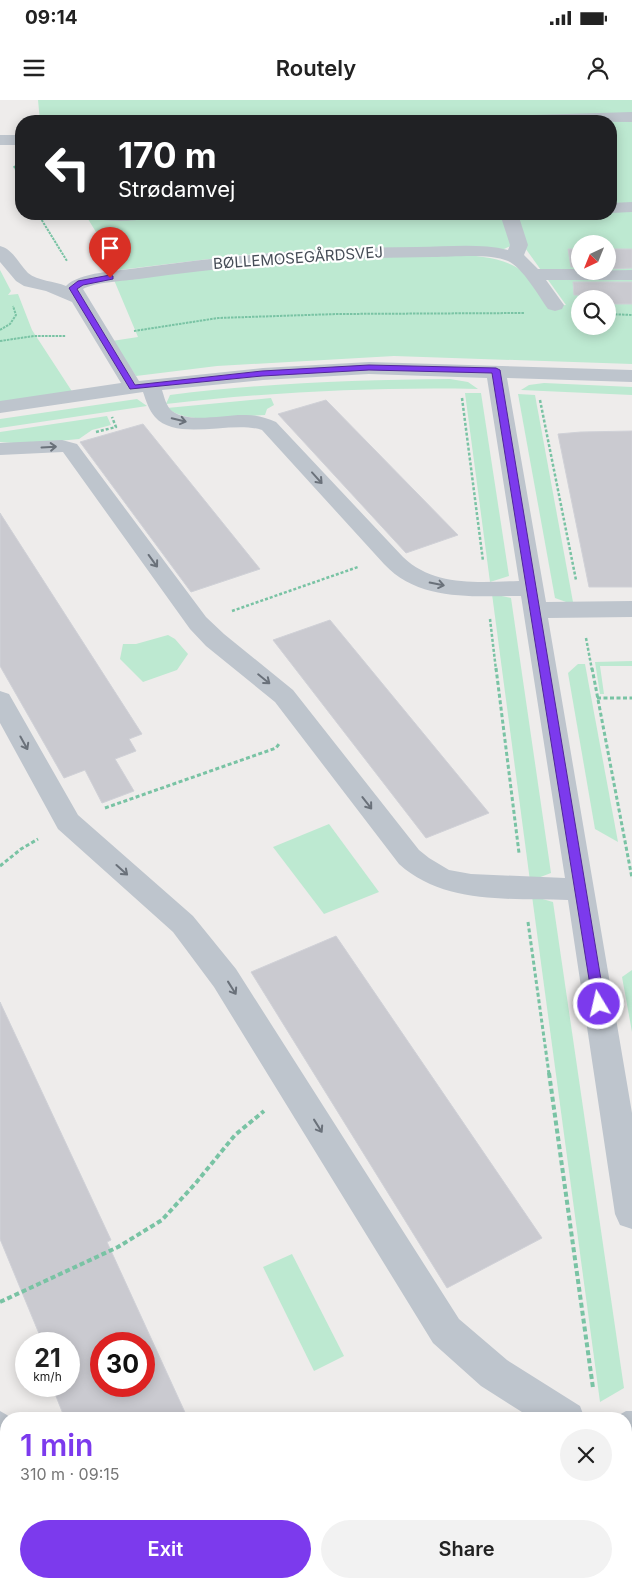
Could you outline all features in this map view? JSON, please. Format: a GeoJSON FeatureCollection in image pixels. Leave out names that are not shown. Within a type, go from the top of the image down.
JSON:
{"type":"FeatureCollection","features":[{"type":"Feature","properties":{"kind":"street"},"geometry":{"type":"LineString","coordinates":[[617,117],[632,117]]}},
{"type":"Feature","properties":{"kind":"street"},"geometry":{"type":"LineString","coordinates":[[0,140],[15,140]]}},
{"type":"Feature","properties":{"kind":"street"},"geometry":{"type":"LineString","coordinates":[[617,208],[632,207]]}},
{"type":"Feature","properties":{"kind":"street"},"geometry":{"type":"LineString","coordinates":[[511,220],[519,245],[514,257],[522,262],[555,305]]}},
{"type":"Feature","properties":{"kind":"street"},"geometry":{"type":"LineString","coordinates":[[0,252],[22,277],[30,282],[80,290],[102,335],[162,413],[175,420],[196,423],[254,421],[269,426],[404,571],[421,580],[437,584],[534,599],[582,610],[632,609]]}},
{"type":"Feature","properties":{"kind":"street","name":"BØLLEMOSEGÅRDSVEJ"},"geometry":{"type":"LineString","coordinates":[[80,290],[202,265],[332,254],[463,252],[514,257]]}},
{"type":"Feature","properties":{"kind":"street"},"geometry":{"type":"LineString","coordinates":[[531,274],[632,275]]}},
{"type":"Feature","properties":{"kind":"street"},"geometry":{"type":"LineString","coordinates":[[0,406],[141,386],[262,374],[369,368],[496,370],[632,376]]}},
{"type":"Feature","properties":{"kind":"street"},"geometry":{"type":"LineString","coordinates":[[496,370],[632,1214]]}},
{"type":"Feature","properties":{"kind":"street"},"geometry":{"type":"LineString","coordinates":[[0,449],[62,446],[70,448],[198,623],[215,640],[284,696],[409,857],[442,879],[471,885],[581,890]]}},
{"type":"Feature","properties":{"kind":"street"},"geometry":{"type":"LineString","coordinates":[[0,700],[68,822],[183,924],[225,978],[446,1331],[494,1373],[555,1412]]}},
{"type":"Feature","properties":{"kind":"path"},"geometry":{"type":"LineString","coordinates":[[41,220],[80,290]]}},
{"type":"Feature","properties":{"kind":"path"},"geometry":{"type":"LineString","coordinates":[[0,342],[34,336],[102,335],[218,318],[337,314],[531,313]]}},
{"type":"Feature","properties":{"kind":"path"},"geometry":{"type":"LineString","coordinates":[[616,315],[632,316]]}},
{"type":"Feature","properties":{"kind":"path"},"geometry":{"type":"LineString","coordinates":[[460,391],[483,563]]}},
{"type":"Feature","properties":{"kind":"path"},"geometry":{"type":"LineString","coordinates":[[539,393],[632,878]]}},
{"type":"Feature","properties":{"kind":"path"},"geometry":{"type":"LineString","coordinates":[[94,433],[116,427],[113,420]]}},
{"type":"Feature","properties":{"kind":"path"},"geometry":{"type":"LineString","coordinates":[[198,623],[389,556]]}},
{"type":"Feature","properties":{"kind":"path"},"geometry":{"type":"LineString","coordinates":[[490,612],[519,858]]}},
{"type":"Feature","properties":{"kind":"path"},"geometry":{"type":"LineString","coordinates":[[597,698],[632,698]]}},
{"type":"Feature","properties":{"kind":"path"},"geometry":{"type":"LineString","coordinates":[[0,866],[21,849],[68,822],[276,748],[298,714]]}},
{"type":"Feature","properties":{"kind":"path"},"geometry":{"type":"LineString","coordinates":[[527,918],[593,1393]]}},
{"type":"Feature","properties":{"kind":"path"},"geometry":{"type":"LineString","coordinates":[[0,1302],[118,1247],[162,1220],[195,1184],[235,1135],[257,1115],[298,1096]]}},
{"type":"Feature","properties":{"kind":"green space"},"geometry":{"type":"Polygon","coordinates":[[[38,100],[632,100],[632,364],[394,356],[217,366],[136,376],[112,341],[138,337],[114,280],[227,267],[302,261],[377,257],[480,256],[504,262],[521,270],[531,279],[551,306],[566,305],[523,245],[513,245],[504,249],[359,248],[242,255],[119,270],[89,220],[617,220],[617,115],[39,115],[38,100]]]}},
{"type":"Feature","properties":{"kind":"green space"},"geometry":{"type":"Polygon","coordinates":[[[0,270],[11,291],[8,295],[18,294],[32,330],[75,396],[0,407],[0,270]]]}},
{"type":"Feature","properties":{"kind":"green space"},"geometry":{"type":"Polygon","coordinates":[[[450,379],[468,382],[478,389],[322,391],[166,404],[170,395],[205,391],[345,381],[450,379]]]}},
{"type":"Feature","properties":{"kind":"green space"},"geometry":{"type":"Polygon","coordinates":[[[544,383],[632,387],[632,395],[521,390],[529,385],[544,383]]]}},
{"type":"Feature","properties":{"kind":"green space"},"geometry":{"type":"Polygon","coordinates":[[[465,393],[481,393],[509,576],[490,582],[465,393]]]}},
{"type":"Feature","properties":{"kind":"green space"},"geometry":{"type":"Polygon","coordinates":[[[518,394],[535,395],[573,602],[566,602],[555,598],[518,394]]]}},
{"type":"Feature","properties":{"kind":"green space"},"geometry":{"type":"Polygon","coordinates":[[[271,398],[274,405],[267,409],[265,415],[214,419],[188,417],[176,414],[167,408],[271,398]]]}},
{"type":"Feature","properties":{"kind":"green space"},"geometry":{"type":"Polygon","coordinates":[[[137,399],[147,406],[0,428],[0,419],[137,399]]]}},
{"type":"Feature","properties":{"kind":"green space"},"geometry":{"type":"Polygon","coordinates":[[[107,416],[111,425],[92,430],[79,439],[27,444],[0,442],[0,432],[107,416]]]}},
{"type":"Feature","properties":{"kind":"green space"},"geometry":{"type":"Polygon","coordinates":[[[492,594],[511,598],[551,873],[530,881],[492,594]]]}},
{"type":"Feature","properties":{"kind":"green space"},"geometry":{"type":"Polygon","coordinates":[[[168,635],[175,639],[188,654],[177,670],[143,682],[120,659],[123,644],[136,644],[168,635]]]}},
{"type":"Feature","properties":{"kind":"green space"},"geometry":{"type":"Polygon","coordinates":[[[632,661],[632,666],[600,666],[604,694],[600,694],[595,662],[632,661]]]}},
{"type":"Feature","properties":{"kind":"green space"},"geometry":{"type":"Polygon","coordinates":[[[578,664],[585,664],[618,842],[595,829],[568,673],[578,664]]]}},
{"type":"Feature","properties":{"kind":"green space"},"geometry":{"type":"Polygon","coordinates":[[[329,824],[379,892],[324,914],[273,847],[329,824]]]}},
{"type":"Feature","properties":{"kind":"green space"},"geometry":{"type":"Polygon","coordinates":[[[532,896],[553,902],[624,1388],[600,1402],[532,896]]]}},
{"type":"Feature","properties":{"kind":"green space"},"geometry":{"type":"Polygon","coordinates":[[[632,970],[632,1032],[622,977],[632,970]]]}},
{"type":"Feature","properties":{"kind":"green space"},"geometry":{"type":"Polygon","coordinates":[[[292,1254],[344,1356],[314,1371],[263,1267],[292,1254]]]}},
{"type":"Feature","properties":{"kind":"building"},"geometry":{"type":"Polygon","coordinates":[[[568,249],[571,249],[571,267],[568,249]]]}},
{"type":"Feature","properties":{"kind":"building"},"geometry":{"type":"Polygon","coordinates":[[[616,249],[632,249],[632,268],[616,269],[616,249]]]}},
{"type":"Feature","properties":{"kind":"building"},"geometry":{"type":"Polygon","coordinates":[[[573,282],[632,282],[632,304],[616,304],[616,290],[574,290],[573,282]]]}},
{"type":"Feature","properties":{"kind":"building"},"geometry":{"type":"Polygon","coordinates":[[[326,400],[458,535],[406,553],[278,414],[326,400]]]}},
{"type":"Feature","properties":{"kind":"building"},"geometry":{"type":"Polygon","coordinates":[[[143,424],[260,569],[191,592],[80,442],[143,424]]]}},
{"type":"Feature","properties":{"kind":"building"},"geometry":{"type":"Polygon","coordinates":[[[632,431],[632,587],[589,587],[558,434],[632,431]]]}},
{"type":"Feature","properties":{"kind":"building"},"geometry":{"type":"Polygon","coordinates":[[[0,513],[142,734],[129,739],[136,751],[115,759],[134,791],[102,803],[85,770],[64,778],[0,666],[0,513]]]}},
{"type":"Feature","properties":{"kind":"building"},"geometry":{"type":"Polygon","coordinates":[[[330,620],[489,813],[426,838],[273,640],[330,620]]]}},
{"type":"Feature","properties":{"kind":"building"},"geometry":{"type":"Polygon","coordinates":[[[336,936],[542,1238],[447,1288],[251,972],[336,936]]]}},
{"type":"Feature","properties":{"kind":"building"},"geometry":{"type":"Polygon","coordinates":[[[0,1002],[111,1240],[107,1242],[148,1332],[90,1332],[90,1397],[155,1397],[155,1347],[185,1412],[62,1412],[56,1397],[80,1397],[80,1332],[38,1332],[0,1239],[0,1002]]]}},
{"type":"Feature","properties":{"kind":"route"},"geometry":{"type":"LineString","coordinates":[[110,278],[80,283],[73,288],[133,388],[262,374],[369,368],[496,370],[599,1004]]}}]}
